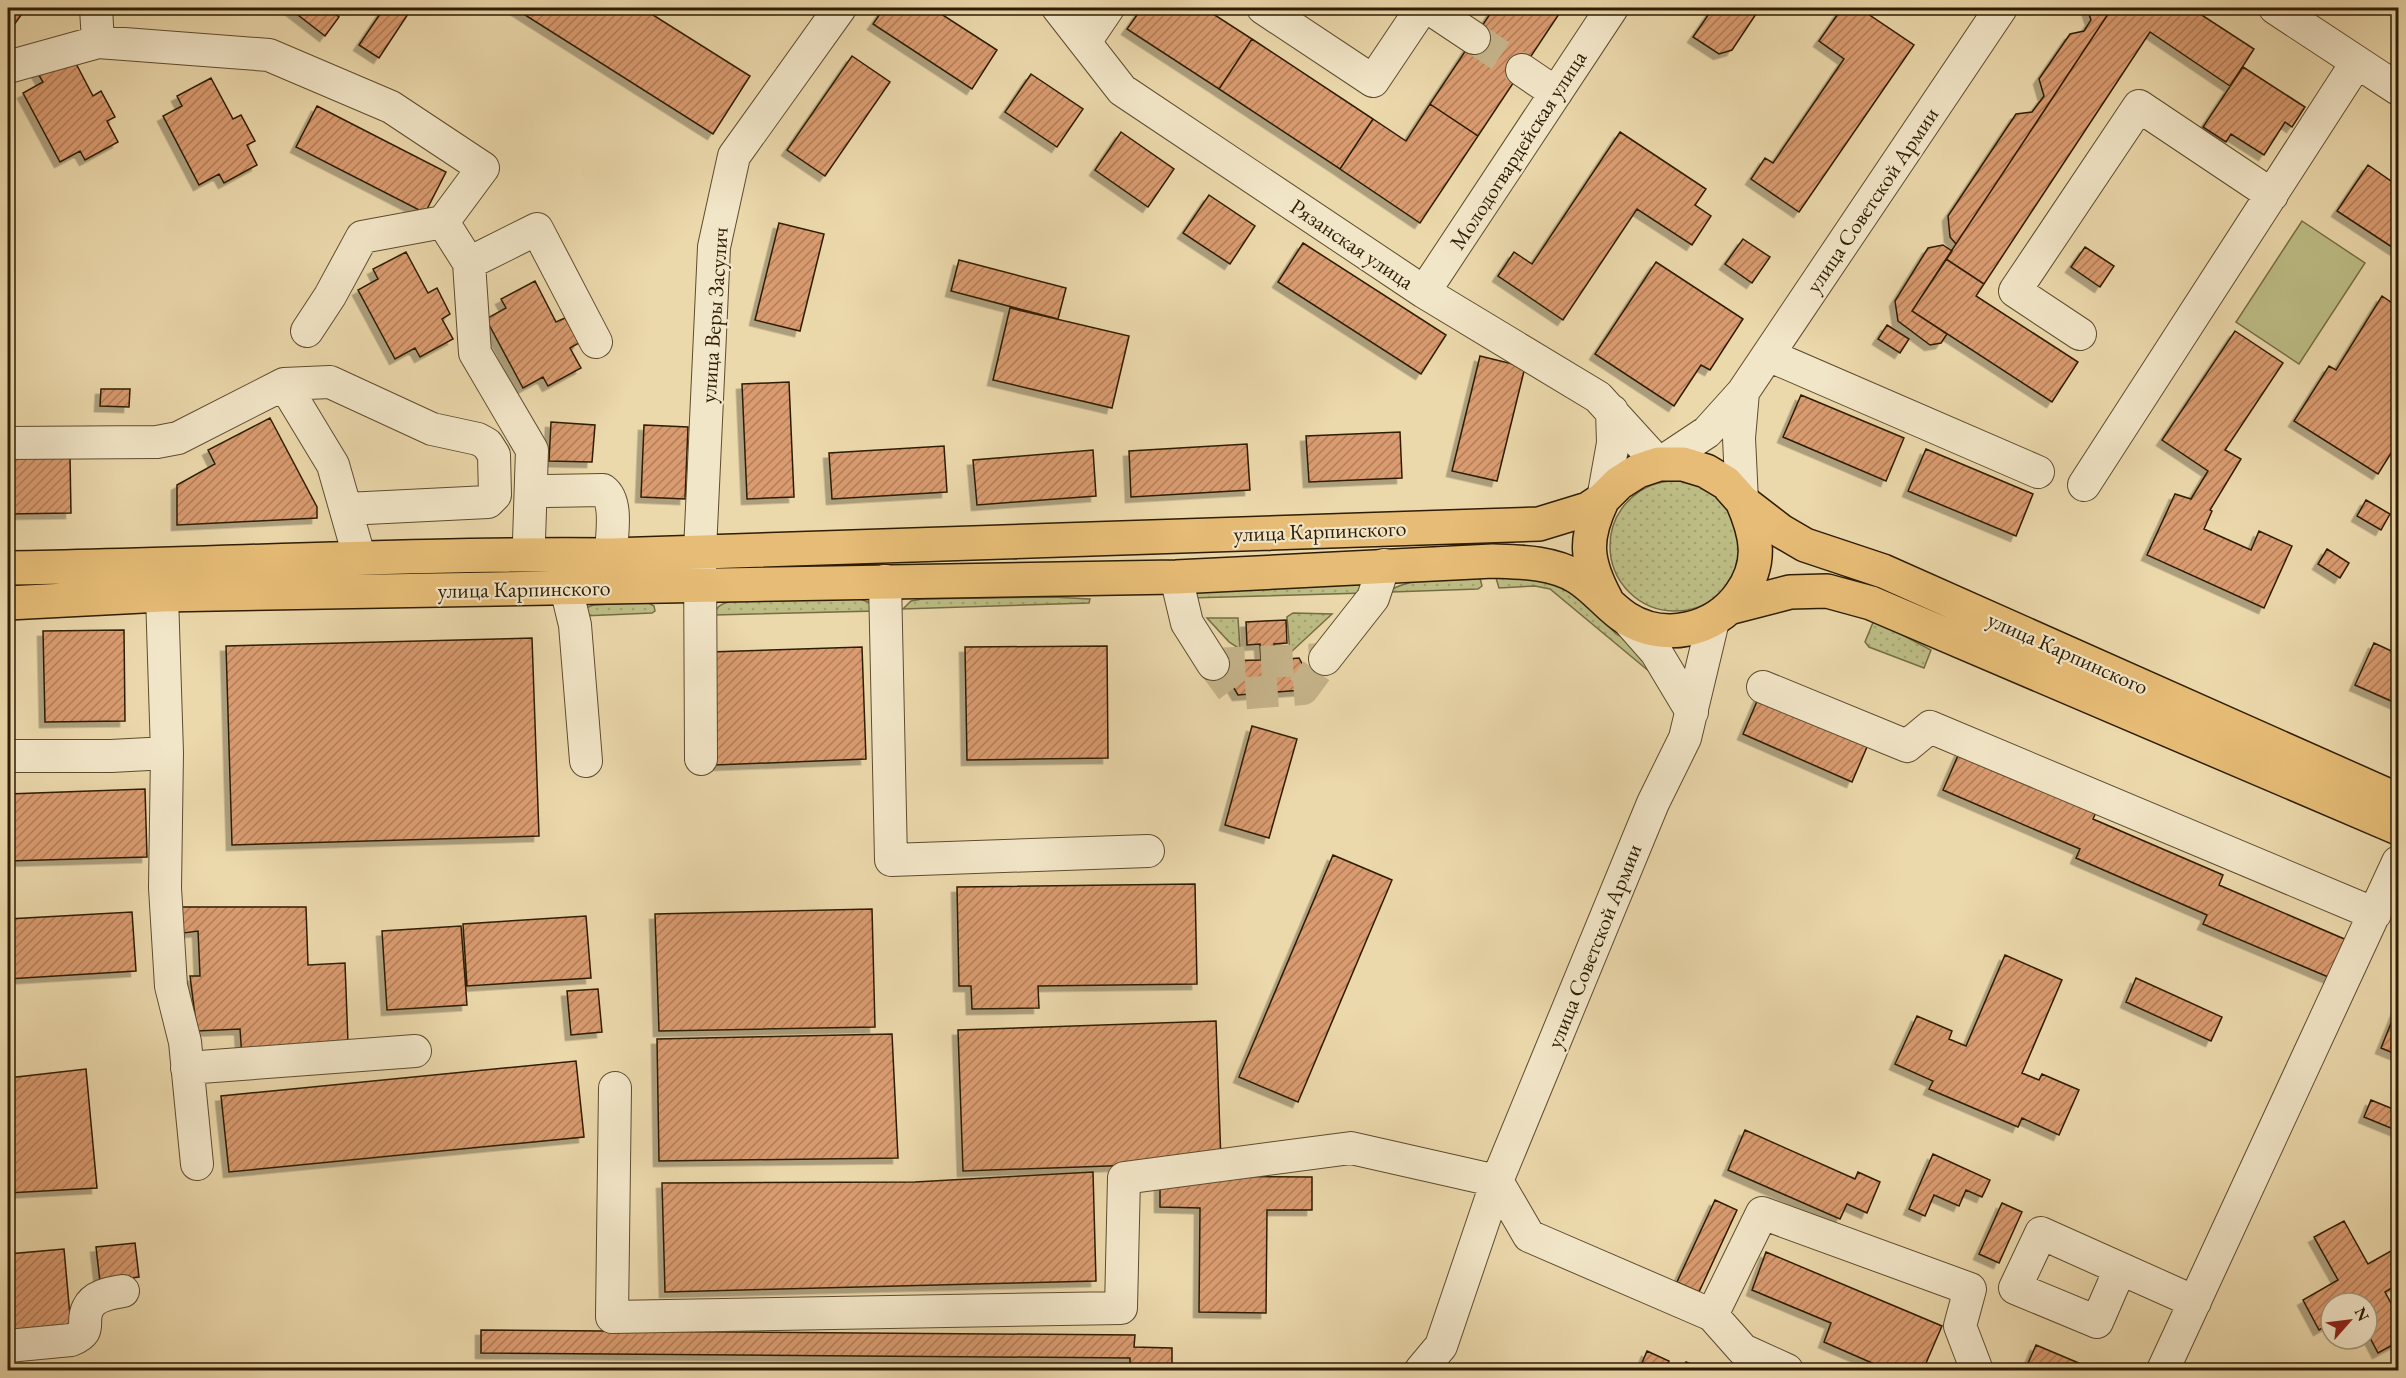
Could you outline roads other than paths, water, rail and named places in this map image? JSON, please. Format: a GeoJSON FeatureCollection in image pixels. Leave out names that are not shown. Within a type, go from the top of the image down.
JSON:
{"type":"FeatureCollection","features":[{"type":"Feature","properties":{"kind":"main road","name":"улица Карпинского"},"geometry":{"type":"LineString","coordinates":[[8,568],[171,566],[526,554],[611,555],[700,550],[1539,524],[1588,508],[1638,471],[1659,464],[1683,464],[1706,471],[1726,483],[1742,501],[1781,531],[1805,545],[1883,572],[2398,800]]}},
{"type":"Feature","properties":{"kind":"main road","name":"улица Карпинского"},"geometry":{"type":"LineString","coordinates":[[1603,499],[1592,523],[1588,550],[1593,576],[1616,609]]}},
{"type":"Feature","properties":{"kind":"main road","name":"улица Карпинского"},"geometry":{"type":"LineString","coordinates":[[1722,614],[1748,584],[1756,556],[1754,527],[1742,501]]}},
{"type":"Feature","properties":{"kind":"main road"},"geometry":{"type":"LineString","coordinates":[[1032,541],[1046,548],[1052,559],[1050,569],[1042,579]]}},
{"type":"Feature","properties":{"kind":"main road","name":"улица Карпинского"},"geometry":{"type":"LineString","coordinates":[[8,603],[162,595],[1176,577],[1384,565],[1493,561],[1538,563],[1576,576],[1616,609],[1646,628],[1669,632],[1692,629],[1722,614],[1790,592],[1827,591],[1871,603],[2398,828]]}},
{"type":"Feature","properties":{"kind":"street"},"geometry":{"type":"LineString","coordinates":[[96,8],[98,42]]}},
{"type":"Feature","properties":{"kind":"street","name":"улица Веры Засулич"},"geometry":{"type":"LineString","coordinates":[[701,759],[700,550],[714,247],[734,156],[840,8]]}},
{"type":"Feature","properties":{"kind":"street","name":"Рязанская улица"},"geometry":{"type":"LineString","coordinates":[[1058,8],[1122,90],[1424,292],[1598,397],[1659,464]]}},
{"type":"Feature","properties":{"kind":"street"},"geometry":{"type":"LineString","coordinates":[[1084,42],[1108,8]]}},
{"type":"Feature","properties":{"kind":"street"},"geometry":{"type":"LineString","coordinates":[[1271,9],[1373,81],[1422,8]]}},
{"type":"Feature","properties":{"kind":"street"},"geometry":{"type":"LineString","coordinates":[[1429,8],[1474,38]]}},
{"type":"Feature","properties":{"kind":"street","name":"Молодогвардейская улица"},"geometry":{"type":"LineString","coordinates":[[1424,292],[1612,8]]}},
{"type":"Feature","properties":{"kind":"street","name":"улица Советской Армии"},"geometry":{"type":"LineString","coordinates":[[1659,464],[1707,432],[1743,392],[2001,8]]}},
{"type":"Feature","properties":{"kind":"street"},"geometry":{"type":"LineString","coordinates":[[2275,8],[2398,89]]}},
{"type":"Feature","properties":{"kind":"street"},"geometry":{"type":"LineString","coordinates":[[8,67],[98,42],[269,55],[391,107],[483,168],[443,222],[362,237],[330,296],[307,331]]}},
{"type":"Feature","properties":{"kind":"street"},"geometry":{"type":"LineString","coordinates":[[2084,485],[2358,62]]}},
{"type":"Feature","properties":{"kind":"street"},"geometry":{"type":"LineString","coordinates":[[1522,70],[1556,93]]}},
{"type":"Feature","properties":{"kind":"street"},"geometry":{"type":"LineString","coordinates":[[2080,334],[2015,291],[2139,106],[2272,195]]}},
{"type":"Feature","properties":{"kind":"street"},"geometry":{"type":"LineString","coordinates":[[443,222],[469,263],[475,353],[532,450],[529,540],[526,554]]}},
{"type":"Feature","properties":{"kind":"street"},"geometry":{"type":"LineString","coordinates":[[469,263],[537,229],[596,342]]}},
{"type":"Feature","properties":{"kind":"street"},"geometry":{"type":"LineString","coordinates":[[1768,355],[2038,472]]}},
{"type":"Feature","properties":{"kind":"street"},"geometry":{"type":"LineString","coordinates":[[8,443],[157,442],[178,438],[284,384],[330,382],[432,429],[478,439],[487,444],[494,455],[495,495],[488,502],[346,509]]}},
{"type":"Feature","properties":{"kind":"street"},"geometry":{"type":"LineString","coordinates":[[284,384],[333,465],[357,549]]}},
{"type":"Feature","properties":{"kind":"street"},"geometry":{"type":"LineString","coordinates":[[1742,501],[1738,438],[1743,392]]}},
{"type":"Feature","properties":{"kind":"street"},"geometry":{"type":"LineString","coordinates":[[1603,499],[1613,443],[1612,411]]}},
{"type":"Feature","properties":{"kind":"street"},"geometry":{"type":"LineString","coordinates":[[547,491],[603,490],[609,494],[612,507],[611,555]]}},
{"type":"Feature","properties":{"kind":"street"},"geometry":{"type":"LineString","coordinates":[[1325,659],[1373,598],[1384,565]]}},
{"type":"Feature","properties":{"kind":"street"},"geometry":{"type":"LineString","coordinates":[[1176,577],[1187,623],[1213,664]]}},
{"type":"Feature","properties":{"kind":"street"},"geometry":{"type":"LineString","coordinates":[[885,581],[891,860],[1148,851]]}},
{"type":"Feature","properties":{"kind":"street"},"geometry":{"type":"LineString","coordinates":[[566,588],[574,625],[586,761]]}},
{"type":"Feature","properties":{"kind":"street"},"geometry":{"type":"LineString","coordinates":[[162,595],[167,753],[165,888],[171,986],[185,1042],[196,1164]]}},
{"type":"Feature","properties":{"kind":"street"},"geometry":{"type":"LineString","coordinates":[[1616,609],[1656,652],[1692,712]]}},
{"type":"Feature","properties":{"kind":"street","name":"улица Советской Армии"},"geometry":{"type":"LineString","coordinates":[[1421,1371],[1441,1346],[1497,1180],[1653,803],[1685,738],[1722,614]]}},
{"type":"Feature","properties":{"kind":"street"},"geometry":{"type":"LineString","coordinates":[[1763,687],[1907,746],[1930,727],[2386,903]]}},
{"type":"Feature","properties":{"kind":"street"},"geometry":{"type":"LineString","coordinates":[[8,756],[111,756],[167,753]]}},
{"type":"Feature","properties":{"kind":"street"},"geometry":{"type":"LineString","coordinates":[[8,773],[109,771],[111,756]]}},
{"type":"Feature","properties":{"kind":"street"},"geometry":{"type":"LineString","coordinates":[[2163,1371],[2386,903],[2398,862]]}},
{"type":"Feature","properties":{"kind":"street"},"geometry":{"type":"LineString","coordinates":[[187,1068],[415,1051]]}},
{"type":"Feature","properties":{"kind":"street"},"geometry":{"type":"LineString","coordinates":[[615,1088],[612,1317],[1121,1308],[1124,1178],[1351,1148],[1497,1180],[1529,1236],[1712,1315],[1743,1350],[1787,1371]]}},
{"type":"Feature","properties":{"kind":"street"},"geometry":{"type":"LineString","coordinates":[[1712,1315],[1762,1213],[1970,1289],[1960,1326],[1976,1368],[1975,1371]]}},
{"type":"Feature","properties":{"kind":"street"},"geometry":{"type":"LineString","coordinates":[[2120,1269],[2195,1302]]}},
{"type":"Feature","properties":{"kind":"street"},"geometry":{"type":"LineString","coordinates":[[8,1346],[71,1340],[79,1337],[86,1329],[87,1309],[94,1300],[102,1295],[123,1291]]}},
{"type":"Feature","properties":{"kind":"tunnel"},"geometry":{"type":"LineString","coordinates":[[1474,38],[1522,70]]}},
{"type":"Feature","properties":{"kind":"tunnel"},"geometry":{"type":"LineString","coordinates":[[1213,664],[1235,694],[1303,689],[1325,659]]}},
{"type":"Feature","properties":{"kind":"tunnel"},"geometry":{"type":"LineString","coordinates":[[1213,664],[1325,659]]}}]}
